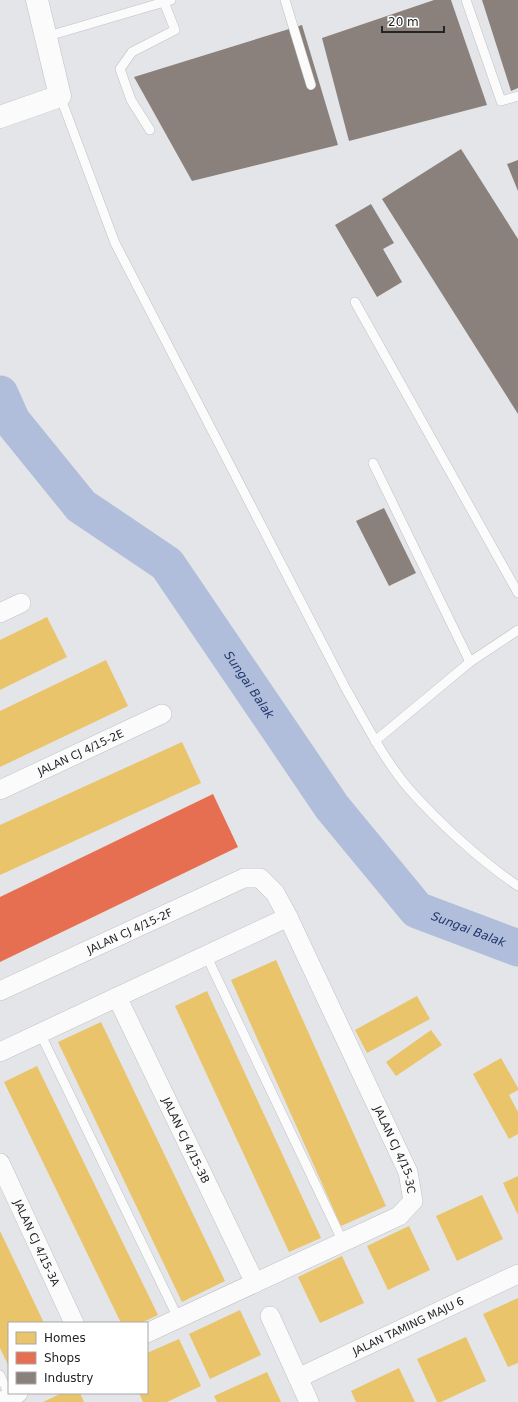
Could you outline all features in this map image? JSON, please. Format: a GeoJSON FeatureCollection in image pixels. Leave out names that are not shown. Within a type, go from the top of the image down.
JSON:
{"type":"FeatureCollection","features":[{"type":"Feature","properties":{"kind":"street"},"geometry":{"type":"LineString","coordinates":[[0,117],[60,96],[37,0]]}},
{"type":"Feature","properties":{"kind":"street"},"geometry":{"type":"LineString","coordinates":[[0,613],[21,603]]}},
{"type":"Feature","properties":{"kind":"street","name":"JALAN CJ 4/15-2E"},"geometry":{"type":"LineString","coordinates":[[0,790],[162,714]]}},
{"type":"Feature","properties":{"kind":"street","name":"JALAN CJ 4/15-2F"},"geometry":{"type":"LineString","coordinates":[[0,991],[244,878],[260,878]]}},
{"type":"Feature","properties":{"kind":"street","name":"JALAN CJ 4/15-3C"},"geometry":{"type":"LineString","coordinates":[[148,1333],[399,1216],[413,1202],[408,1172],[288,917],[275,892],[260,878]]}},
{"type":"Feature","properties":{"kind":"street"},"geometry":{"type":"LineString","coordinates":[[2,1046],[40,1033],[288,917]]}},
{"type":"Feature","properties":{"kind":"street","name":"JALAN CJ 4/15-3B"},"geometry":{"type":"LineString","coordinates":[[117,997],[254,1283]]}},
{"type":"Feature","properties":{"kind":"street","name":"JALAN CJ 4/15-3A"},"geometry":{"type":"LineString","coordinates":[[0,1163],[74,1322]]}},
{"type":"Feature","properties":{"kind":"street","name":"JALAN TAMING MAJU 6"},"geometry":{"type":"LineString","coordinates":[[298,1378],[518,1274]]}},
{"type":"Feature","properties":{"kind":"street"},"geometry":{"type":"LineString","coordinates":[[270,1316],[309,1402]]}},
{"type":"Feature","properties":{"kind":"lane"},"geometry":{"type":"LineString","coordinates":[[285,0],[311,85]]}},
{"type":"Feature","properties":{"kind":"lane"},"geometry":{"type":"LineString","coordinates":[[466,0],[501,102],[518,96]]}},
{"type":"Feature","properties":{"kind":"lane"},"geometry":{"type":"LineString","coordinates":[[45,37],[168,1],[174,30],[132,52],[120,68],[131,100],[150,130]]}},
{"type":"Feature","properties":{"kind":"lane"},"geometry":{"type":"LineString","coordinates":[[60,96],[115,243],[346,689],[375,741],[408,788],[497,872],[518,886]]}},
{"type":"Feature","properties":{"kind":"lane"},"geometry":{"type":"LineString","coordinates":[[355,302],[518,593]]}},
{"type":"Feature","properties":{"kind":"lane"},"geometry":{"type":"LineString","coordinates":[[373,463],[470,662]]}},
{"type":"Feature","properties":{"kind":"lane"},"geometry":{"type":"LineString","coordinates":[[375,741],[470,662],[518,630]]}},
{"type":"Feature","properties":{"kind":"lane"},"geometry":{"type":"LineString","coordinates":[[206,956],[343,1242]]}},
{"type":"Feature","properties":{"kind":"lane"},"geometry":{"type":"LineString","coordinates":[[40,1033],[178,1318]]}},
{"type":"Feature","properties":{"kind":"lane"},"geometry":{"type":"LineString","coordinates":[[0,1375],[9,1397]]}},
{"type":"Feature","properties":{"kind":"building: Homes"},"geometry":{"type":"Polygon","coordinates":[[[47,617],[67,657],[0,690],[0,640],[47,617]]]}},
{"type":"Feature","properties":{"kind":"building: Homes"},"geometry":{"type":"Polygon","coordinates":[[[106,660],[128,706],[0,767],[0,711],[106,660]]]}},
{"type":"Feature","properties":{"kind":"building: Homes"},"geometry":{"type":"Polygon","coordinates":[[[182,742],[201,783],[0,875],[0,825],[182,742]]]}},
{"type":"Feature","properties":{"kind":"building: Homes"},"geometry":{"type":"Polygon","coordinates":[[[276,960],[386,1206],[341,1226],[231,980],[276,960]]]}},
{"type":"Feature","properties":{"kind":"building: Homes"},"geometry":{"type":"Polygon","coordinates":[[[207,991],[321,1238],[289,1252],[175,1006],[207,991]]]}},
{"type":"Feature","properties":{"kind":"building: Homes"},"geometry":{"type":"Polygon","coordinates":[[[417,996],[430,1019],[367,1053],[355,1030],[417,996]]]}},
{"type":"Feature","properties":{"kind":"building: Homes"},"geometry":{"type":"Polygon","coordinates":[[[101,1022],[225,1281],[182,1302],[58,1042],[101,1022]]]}},
{"type":"Feature","properties":{"kind":"building: Homes"},"geometry":{"type":"Polygon","coordinates":[[[431,1030],[442,1045],[396,1076],[386,1062],[431,1030]]]}},
{"type":"Feature","properties":{"kind":"building: Homes"},"geometry":{"type":"Polygon","coordinates":[[[501,1058],[518,1088],[518,1090],[509,1095],[518,1112],[518,1134],[509,1139],[473,1074],[501,1058]]]}},
{"type":"Feature","properties":{"kind":"building: Homes"},"geometry":{"type":"Polygon","coordinates":[[[37,1066],[158,1315],[143,1322],[121,1322],[4,1082],[37,1066]]]}},
{"type":"Feature","properties":{"kind":"building: Homes"},"geometry":{"type":"Polygon","coordinates":[[[518,1176],[518,1215],[503,1183],[518,1176]]]}},
{"type":"Feature","properties":{"kind":"building: Homes"},"geometry":{"type":"Polygon","coordinates":[[[482,1195],[503,1239],[457,1261],[436,1216],[482,1195]]]}},
{"type":"Feature","properties":{"kind":"building: Homes"},"geometry":{"type":"Polygon","coordinates":[[[409,1226],[430,1270],[388,1290],[367,1246],[409,1226]]]}},
{"type":"Feature","properties":{"kind":"building: Homes"},"geometry":{"type":"Polygon","coordinates":[[[0,1231],[44,1322],[8,1322],[8,1365],[0,1348],[0,1231]]]}},
{"type":"Feature","properties":{"kind":"building: Homes"},"geometry":{"type":"Polygon","coordinates":[[[342,1256],[364,1303],[320,1323],[298,1277],[342,1256]]]}},
{"type":"Feature","properties":{"kind":"building: Homes"},"geometry":{"type":"Polygon","coordinates":[[[518,1298],[518,1363],[508,1367],[483,1314],[518,1298]]]}},
{"type":"Feature","properties":{"kind":"building: Homes"},"geometry":{"type":"Polygon","coordinates":[[[240,1310],[261,1355],[210,1379],[189,1334],[240,1310]]]}},
{"type":"Feature","properties":{"kind":"building: Homes"},"geometry":{"type":"Polygon","coordinates":[[[466,1337],[486,1381],[441,1402],[437,1402],[417,1359],[466,1337]]]}},
{"type":"Feature","properties":{"kind":"building: Homes"},"geometry":{"type":"Polygon","coordinates":[[[179,1339],[201,1386],[167,1402],[143,1402],[139,1394],[148,1394],[148,1353],[179,1339]]]}},
{"type":"Feature","properties":{"kind":"building: Homes"},"geometry":{"type":"Polygon","coordinates":[[[399,1368],[415,1402],[356,1402],[351,1391],[399,1368]]]}},
{"type":"Feature","properties":{"kind":"building: Homes"},"geometry":{"type":"Polygon","coordinates":[[[267,1372],[281,1402],[217,1402],[214,1396],[267,1372]]]}},
{"type":"Feature","properties":{"kind":"building: Homes"},"geometry":{"type":"Polygon","coordinates":[[[60,1394],[80,1394],[84,1402],[43,1402],[60,1394]]]}},
{"type":"Feature","properties":{"kind":"building: Shops"},"geometry":{"type":"Polygon","coordinates":[[[213,794],[238,847],[0,962],[0,897],[213,794]]]}},
{"type":"Feature","properties":{"kind":"building: Industry"},"geometry":{"type":"Polygon","coordinates":[[[434,0],[451,0],[487,105],[349,141],[322,38],[434,0]]]}},
{"type":"Feature","properties":{"kind":"building: Industry"},"geometry":{"type":"Polygon","coordinates":[[[482,0],[518,0],[518,88],[511,91],[482,0]]]}},
{"type":"Feature","properties":{"kind":"building: Industry"},"geometry":{"type":"Polygon","coordinates":[[[302,25],[338,145],[192,181],[134,77],[302,25]]]}},
{"type":"Feature","properties":{"kind":"building: Industry"},"geometry":{"type":"Polygon","coordinates":[[[461,149],[518,239],[518,414],[382,199],[461,149]]]}},
{"type":"Feature","properties":{"kind":"building: Industry"},"geometry":{"type":"Polygon","coordinates":[[[518,160],[518,191],[507,164],[518,160]]]}},
{"type":"Feature","properties":{"kind":"building: Industry"},"geometry":{"type":"Polygon","coordinates":[[[371,204],[394,243],[383,249],[402,282],[377,297],[335,225],[371,204]]]}},
{"type":"Feature","properties":{"kind":"building: Industry"},"geometry":{"type":"Polygon","coordinates":[[[384,508],[416,573],[389,586],[356,521],[384,508]]]}},
{"type":"Feature","properties":{"kind":"waterway","name":"Sungai Balak"},"geometry":{"type":"LineString","coordinates":[[0,394],[12,421],[81,506],[167,564],[332,807],[417,910],[518,948]]}}]}
